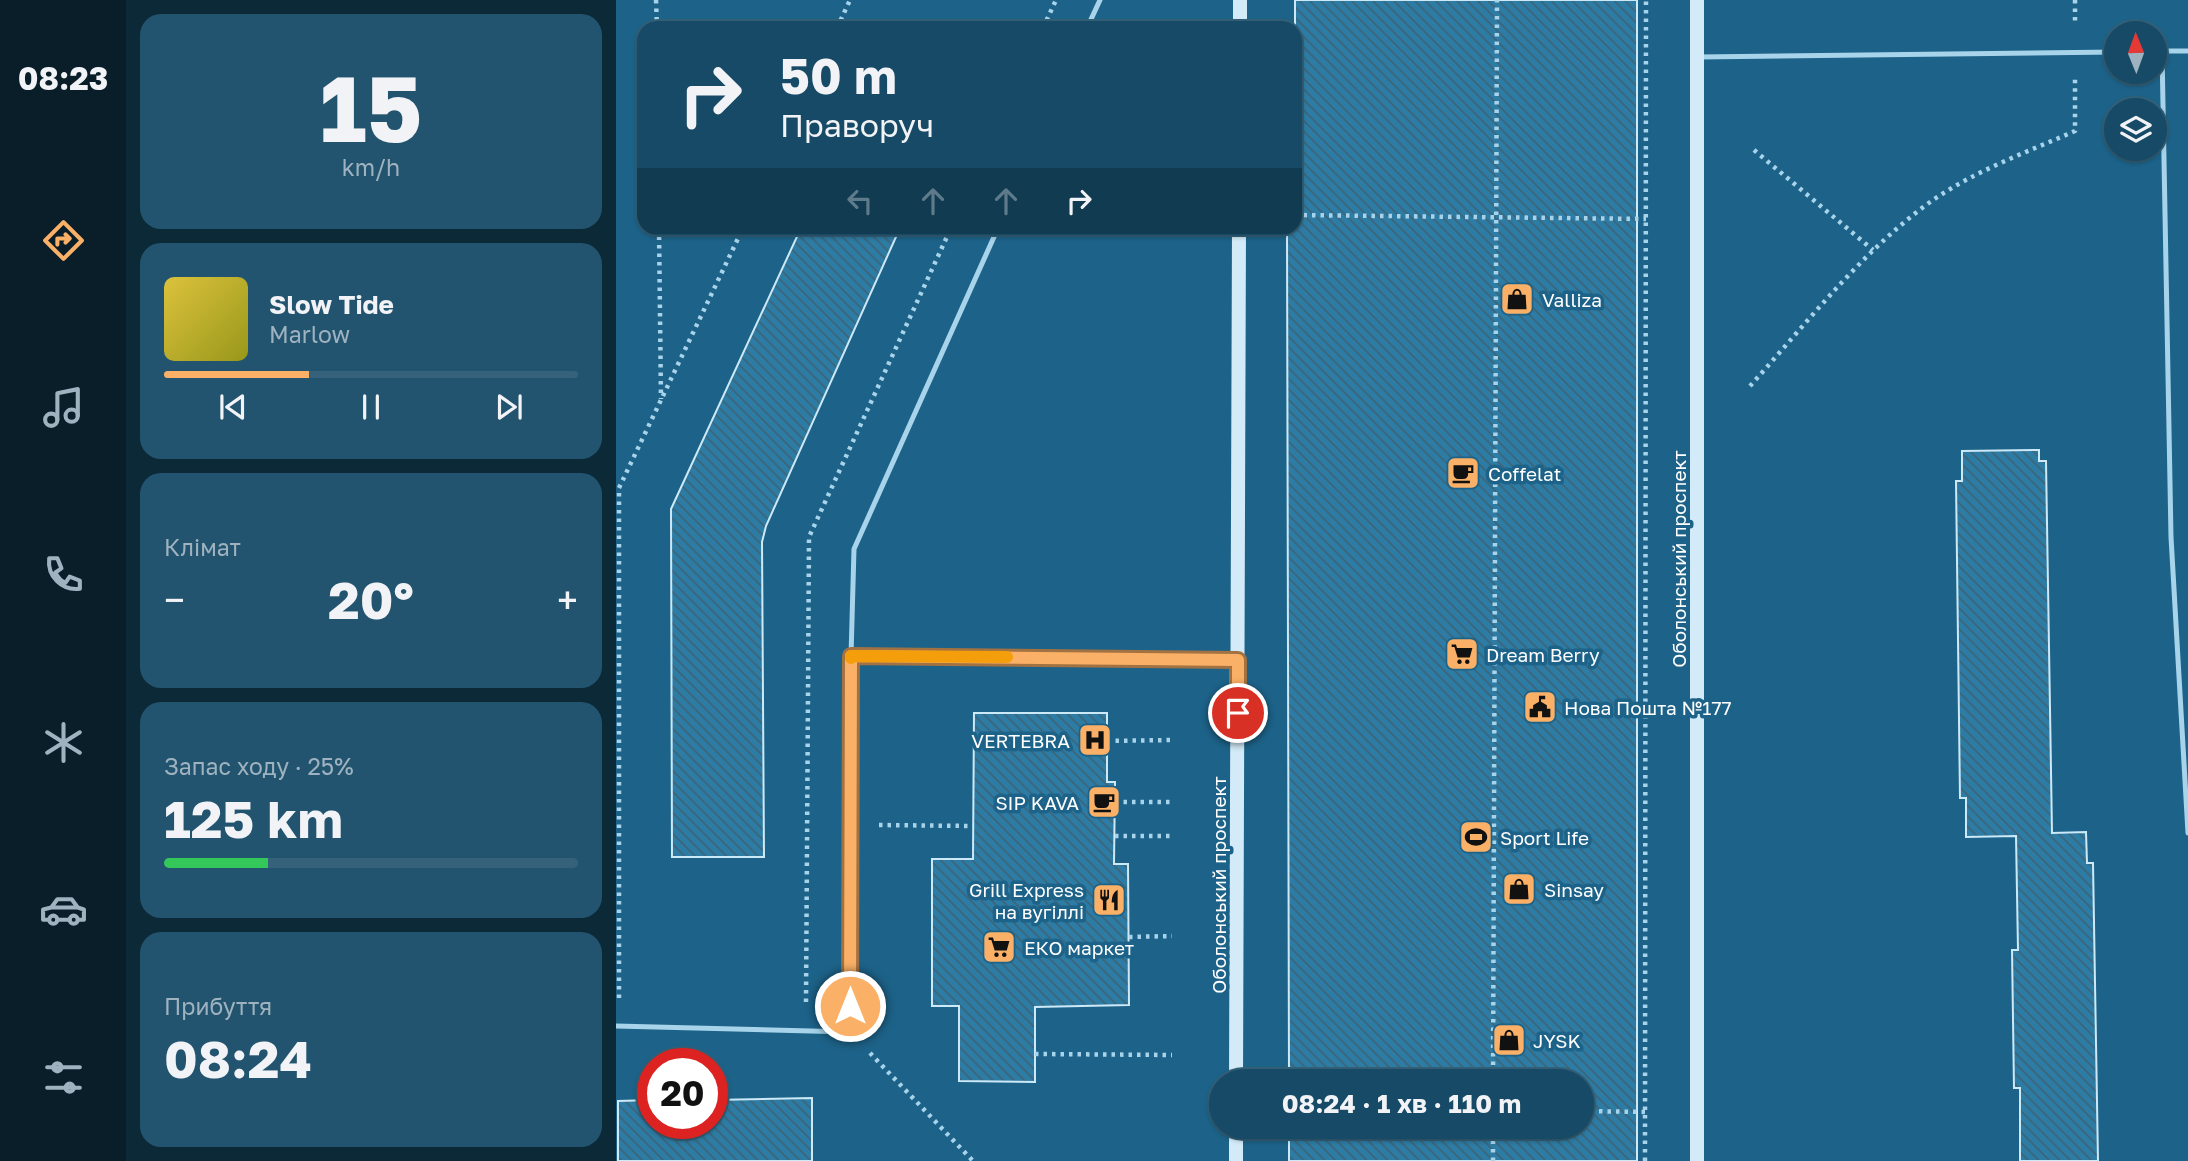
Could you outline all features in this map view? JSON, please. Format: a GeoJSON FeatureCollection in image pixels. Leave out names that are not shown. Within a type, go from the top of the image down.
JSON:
{"type":"FeatureCollection","features":[{"type":"Feature","properties":{"kind":"main road"},"geometry":{"type":"LineString","coordinates":[[1240,0],[1240,21]]}},
{"type":"Feature","properties":{"kind":"main road","name":"Оболонський проспект"},"geometry":{"type":"LineString","coordinates":[[1697,0],[1697,1161]]}},
{"type":"Feature","properties":{"kind":"main road","name":"Оболонський проспект"},"geometry":{"type":"LineString","coordinates":[[1236,1069],[1240,235]]}},
{"type":"Feature","properties":{"kind":"main road"},"geometry":{"type":"LineString","coordinates":[[1236,1139],[1236,1161]]}},
{"type":"Feature","properties":{"kind":"lane"},"geometry":{"type":"LineString","coordinates":[[1090,21],[1100,0]]}},
{"type":"Feature","properties":{"kind":"lane"},"geometry":{"type":"LineString","coordinates":[[2167,51],[2188,51]]}},
{"type":"Feature","properties":{"kind":"lane"},"geometry":{"type":"LineString","coordinates":[[1697,57],[2104,52]]}},
{"type":"Feature","properties":{"kind":"lane"},"geometry":{"type":"LineString","coordinates":[[2163,84],[2171,537],[2188,833]]}},
{"type":"Feature","properties":{"kind":"lane"},"geometry":{"type":"LineString","coordinates":[[617,1026],[850,1032],[851,656],[854,550],[995,235]]}},
{"type":"Feature","properties":{"kind":"lane"},"geometry":{"type":"LineString","coordinates":[[851,656],[1238,660]]}},
{"type":"Feature","properties":{"kind":"path"},"geometry":{"type":"LineString","coordinates":[[656,0],[657,21]]}},
{"type":"Feature","properties":{"kind":"path"},"geometry":{"type":"LineString","coordinates":[[840,21],[850,0]]}},
{"type":"Feature","properties":{"kind":"path"},"geometry":{"type":"LineString","coordinates":[[1046,21],[1056,0]]}},
{"type":"Feature","properties":{"kind":"path"},"geometry":{"type":"LineString","coordinates":[[1493,1069],[1497,0]]}},
{"type":"Feature","properties":{"kind":"path"},"geometry":{"type":"LineString","coordinates":[[1645,1161],[1646,0]]}},
{"type":"Feature","properties":{"kind":"path"},"geometry":{"type":"LineString","coordinates":[[1751,386],[1873,250],[1927,205],[1978,173],[2076,131],[2075,0]]}},
{"type":"Feature","properties":{"kind":"path"},"geometry":{"type":"LineString","coordinates":[[1754,150],[1873,250]]}},
{"type":"Feature","properties":{"kind":"path"},"geometry":{"type":"LineString","coordinates":[[1302,215],[1646,219]]}},
{"type":"Feature","properties":{"kind":"path"},"geometry":{"type":"LineString","coordinates":[[659,235],[661,400]]}},
{"type":"Feature","properties":{"kind":"path"},"geometry":{"type":"LineString","coordinates":[[617,1026],[619,488],[740,235]]}},
{"type":"Feature","properties":{"kind":"path"},"geometry":{"type":"LineString","coordinates":[[1107,741],[1173,740]]}},
{"type":"Feature","properties":{"kind":"path"},"geometry":{"type":"LineString","coordinates":[[1115,802],[1172,802]]}},
{"type":"Feature","properties":{"kind":"path"},"geometry":{"type":"LineString","coordinates":[[850,824],[973,825]]}},
{"type":"Feature","properties":{"kind":"path"},"geometry":{"type":"LineString","coordinates":[[1115,836],[1172,836]]}},
{"type":"Feature","properties":{"kind":"path"},"geometry":{"type":"LineString","coordinates":[[1129,937],[1172,936]]}},
{"type":"Feature","properties":{"kind":"path"},"geometry":{"type":"LineString","coordinates":[[850,1032],[973,1161]]}},
{"type":"Feature","properties":{"kind":"path"},"geometry":{"type":"LineString","coordinates":[[1035,1054],[1171,1055]]}},
{"type":"Feature","properties":{"kind":"path"},"geometry":{"type":"LineString","coordinates":[[1594,1111],[1645,1112]]}},
{"type":"Feature","properties":{"kind":"path"},"geometry":{"type":"LineString","coordinates":[[1493,1139],[1493,1161]]}},
{"type":"Feature","properties":{"kind":"building","name":"Dream Berry"},"geometry":{"type":"Polygon","coordinates":[[[1295,0],[1637,0],[1637,1161],[1289,1161],[1289,1139],[1594,1139],[1594,1069],[1289,1069],[1287,235],[1302,235],[1302,21],[1295,21],[1295,0]]]}},
{"type":"Feature","properties":{"kind":"building"},"geometry":{"type":"Polygon","coordinates":[[[798,235],[897,235],[766,526],[762,542],[764,857],[672,857],[671,509],[798,235]]]}},
{"type":"Feature","properties":{"kind":"building"},"geometry":{"type":"Polygon","coordinates":[[[2039,450],[2039,461],[2046,461],[2052,833],[2086,832],[2087,863],[2093,863],[2098,1161],[2020,1161],[2020,1088],[2014,1088],[2012,950],[2018,950],[2016,836],[1966,837],[1966,798],[1960,798],[1956,481],[1962,481],[1962,451],[2039,450]]]}},
{"type":"Feature","properties":{"kind":"building"},"geometry":{"type":"Polygon","coordinates":[[[974,713],[1107,713],[1107,782],[1115,782],[1114,864],[1128,864],[1129,1005],[1035,1007],[1035,1082],[959,1081],[959,1006],[932,1006],[932,859],[973,859],[974,713]]]}},
{"type":"Feature","properties":{"kind":"building"},"geometry":{"type":"Polygon","coordinates":[[[812,1098],[812,1161],[618,1161],[618,1101],[637,1100],[637,1139],[728,1139],[728,1100],[812,1098]]]}},
{"type":"Feature","properties":{"kind":"slow traffic"},"geometry":{"type":"LineString","coordinates":[[851,658],[1007,657]]}},
{"type":"Feature","properties":{"kind":"place","name":"Valliza"},"geometry":{"type":"Point","coordinates":[1517,299]}},
{"type":"Feature","properties":{"kind":"place","name":"Coffelat"},"geometry":{"type":"Point","coordinates":[1463,473]}},
{"type":"Feature","properties":{"kind":"place","name":"Dream Berry"},"geometry":{"type":"Point","coordinates":[1462,654]}},
{"type":"Feature","properties":{"kind":"place","name":"Нова Пошта №177"},"geometry":{"type":"Point","coordinates":[1540,707]}},
{"type":"Feature","properties":{"kind":"place","name":"VERTEBRA"},"geometry":{"type":"Point","coordinates":[1095,740]}},
{"type":"Feature","properties":{"kind":"place","name":"SIP KAVA"},"geometry":{"type":"Point","coordinates":[1104,802]}},
{"type":"Feature","properties":{"kind":"place","name":"Sport Life"},"geometry":{"type":"Point","coordinates":[1476,837]}},
{"type":"Feature","properties":{"kind":"place","name":"Sinsay"},"geometry":{"type":"Point","coordinates":[1519,889]}},
{"type":"Feature","properties":{"kind":"place","name":"Grill Express на вугіллі"},"geometry":{"type":"Point","coordinates":[1109,900]}},
{"type":"Feature","properties":{"kind":"place","name":"ЕКО маркет"},"geometry":{"type":"Point","coordinates":[999,947]}},
{"type":"Feature","properties":{"kind":"place","name":"JYSK"},"geometry":{"type":"Point","coordinates":[1509,1040]}},
{"type":"Feature","properties":{"kind":"route"},"geometry":{"type":"LineString","coordinates":[[850,1006],[851,656],[1238,660],[1238,713]]}}]}
